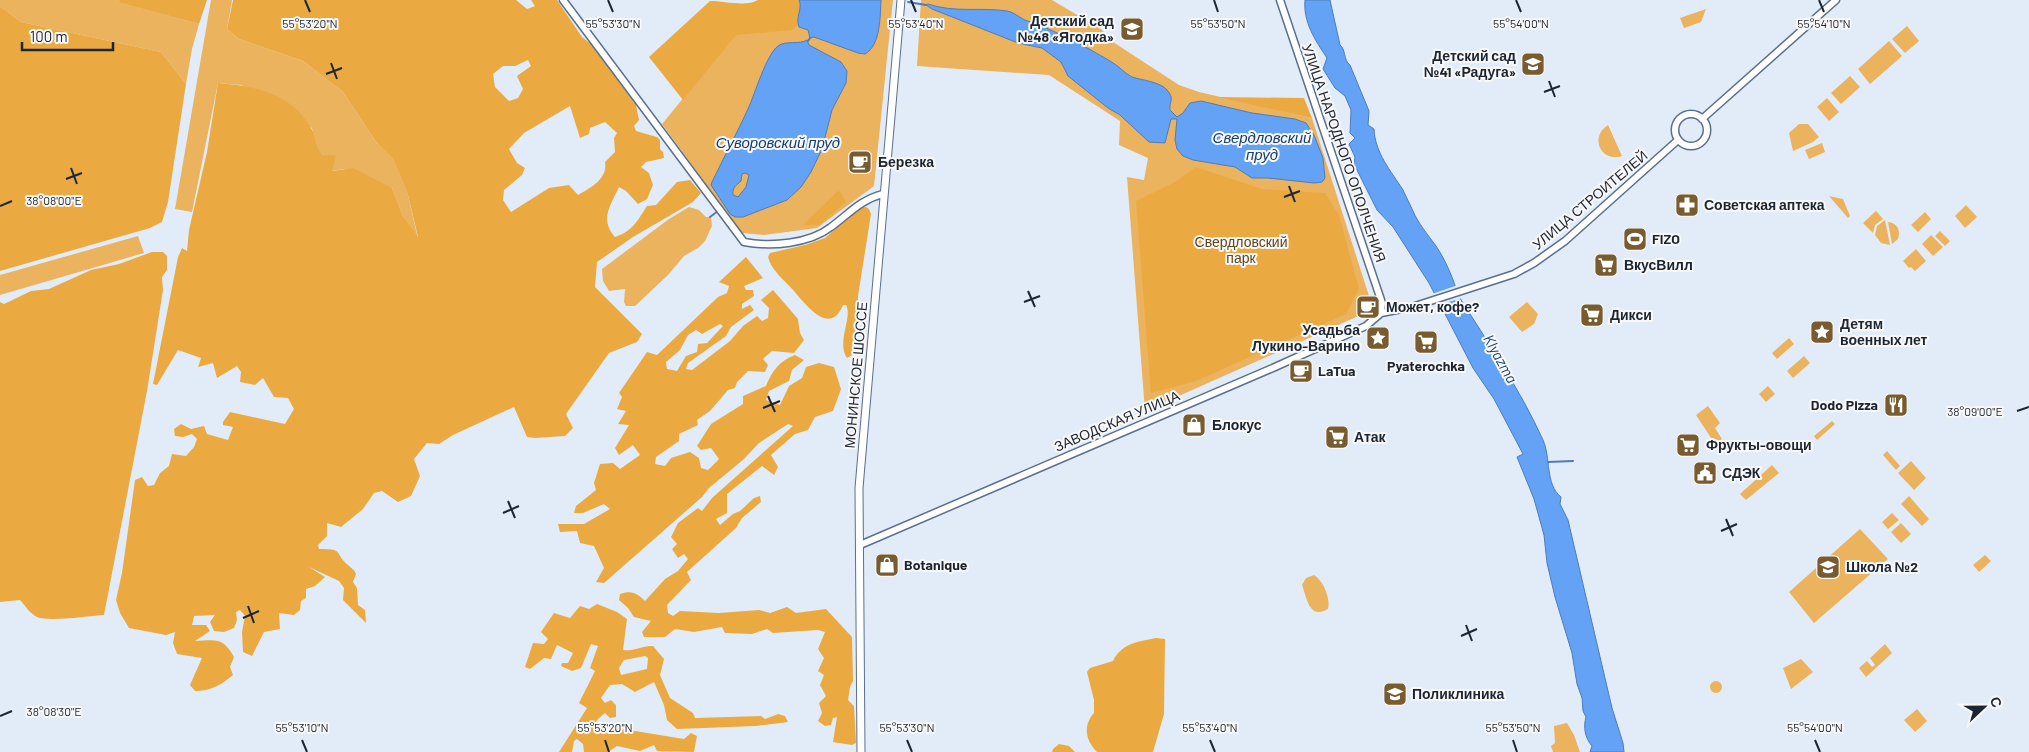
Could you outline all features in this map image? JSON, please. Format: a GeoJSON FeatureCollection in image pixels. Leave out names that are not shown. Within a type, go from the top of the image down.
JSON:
{"type":"FeatureCollection","features":[{"type":"Feature","properties":{"kind":"main road","name":"МОНИНСКОЕ ШОССЕ"},"geometry":{"type":"LineString","coordinates":[[861,752],[860,488],[883,194],[901,0]]}},
{"type":"Feature","properties":{"kind":"street"},"geometry":{"type":"LineString","coordinates":[[563,0],[744,242],[771,243],[806,240],[820,235],[863,200],[883,194]]}},
{"type":"Feature","properties":{"kind":"street","name":"УЛИЦА НАРОДНОГО ОПОЛЧЕНИЯ"},"geometry":{"type":"LineString","coordinates":[[1280,0],[1382,303],[1381,313]]}},
{"type":"Feature","properties":{"kind":"street"},"geometry":{"type":"LineString","coordinates":[[1702,119],[1836,0]]}},
{"type":"Feature","properties":{"kind":"street"},"geometry":{"type":"LineString","coordinates":[[1692,114],[1702,119],[1705,123],[1706,133],[1697,144],[1687,145],[1678,140],[1675,128],[1680,118],[1692,114]]}},
{"type":"Feature","properties":{"kind":"street","name":"УЛИЦА СТРОИТЕЛЕЙ"},"geometry":{"type":"LineString","coordinates":[[1381,313],[1412,307],[1514,274],[1549,253],[1596,214],[1678,140]]}},
{"type":"Feature","properties":{"kind":"street","name":"ЗАВОДСКАЯ УЛИЦА"},"geometry":{"type":"LineString","coordinates":[[860,545],[1366,326],[1381,313]]}},
{"type":"Feature","properties":{"kind":"green space"},"geometry":{"type":"Polygon","coordinates":[[[0,0],[118,0],[122,3],[199,24],[192,49],[186,84],[161,52],[21,22],[0,6],[0,0]]]}},
{"type":"Feature","properties":{"kind":"green space"},"geometry":{"type":"Polygon","coordinates":[[[118,0],[207,0],[199,24],[121,3],[118,0]]]}},
{"type":"Feature","properties":{"kind":"green space"},"geometry":{"type":"Polygon","coordinates":[[[211,0],[232,0],[227,29],[239,39],[303,61],[343,92],[376,142],[393,157],[408,195],[418,239],[403,216],[392,188],[344,169],[331,171],[335,155],[323,155],[316,147],[312,128],[241,85],[218,83],[192,212],[175,209],[211,0]]]}},
{"type":"Feature","properties":{"kind":"green space"},"geometry":{"type":"Polygon","coordinates":[[[233,0],[516,0],[527,9],[535,6],[531,0],[557,0],[582,37],[592,45],[636,105],[639,120],[634,126],[636,131],[657,137],[660,140],[660,149],[663,152],[664,158],[646,162],[641,167],[649,173],[653,185],[647,199],[638,204],[626,191],[619,187],[610,206],[607,218],[610,230],[615,237],[630,229],[647,206],[656,205],[677,182],[690,180],[701,193],[693,202],[633,237],[597,262],[595,287],[642,334],[637,342],[609,353],[566,414],[573,428],[565,436],[527,437],[514,407],[453,435],[439,444],[427,443],[414,459],[420,476],[411,496],[398,502],[382,491],[374,493],[363,509],[341,527],[327,523],[327,536],[318,545],[319,549],[338,552],[356,574],[353,582],[357,588],[358,605],[365,610],[366,623],[343,600],[344,588],[339,581],[309,567],[325,577],[315,586],[306,589],[306,598],[301,601],[300,610],[294,615],[279,613],[280,629],[264,632],[252,656],[243,652],[242,632],[245,616],[240,610],[236,612],[237,620],[234,628],[224,632],[214,631],[210,622],[215,615],[194,616],[192,625],[206,625],[210,631],[195,641],[218,641],[226,646],[234,657],[230,667],[233,675],[216,687],[195,691],[190,685],[202,658],[177,654],[173,643],[175,632],[166,635],[129,628],[120,613],[116,600],[122,573],[135,480],[142,477],[148,486],[154,485],[160,473],[169,466],[172,454],[186,456],[194,447],[197,439],[192,434],[183,437],[175,436],[174,429],[181,424],[191,429],[204,426],[207,434],[228,440],[233,427],[223,425],[223,422],[230,412],[285,424],[294,409],[288,398],[274,397],[263,378],[255,385],[240,382],[241,372],[237,366],[217,378],[213,363],[198,367],[201,358],[178,350],[157,385],[153,384],[178,257],[182,248],[187,251],[189,230],[207,152],[218,83],[258,89],[283,99],[303,116],[311,128],[318,148],[323,155],[336,155],[332,171],[353,168],[392,188],[403,216],[418,237],[408,195],[393,158],[376,142],[343,92],[303,61],[239,39],[227,29],[233,0]],[[528,60],[515,66],[503,66],[493,74],[495,87],[509,101],[518,98],[523,89],[517,76],[531,66],[528,60]],[[570,106],[524,133],[509,149],[517,163],[525,168],[522,175],[504,190],[503,200],[511,212],[549,188],[569,185],[578,195],[597,182],[604,173],[605,162],[615,152],[614,138],[617,133],[605,122],[590,128],[589,134],[580,138],[570,106]]]}},
{"type":"Feature","properties":{"kind":"green space"},"geometry":{"type":"Polygon","coordinates":[[[758,0],[797,0],[803,11],[800,23],[792,30],[736,35],[683,100],[649,57],[710,1],[748,3],[758,0]]]}},
{"type":"Feature","properties":{"kind":"green space"},"geometry":{"type":"Polygon","coordinates":[[[764,0],[893,0],[874,186],[817,228],[764,235],[742,233],[662,124],[764,0]]]}},
{"type":"Feature","properties":{"kind":"green space","name":"Свердловский парк"},"geometry":{"type":"Polygon","coordinates":[[[921,0],[1052,0],[1101,29],[1113,42],[1179,85],[1199,92],[1312,118],[1370,299],[1363,314],[1145,411],[1127,177],[1144,180],[1148,158],[1119,145],[1120,121],[1049,75],[917,66],[921,0]]]}},
{"type":"Feature","properties":{"kind":"green space"},"geometry":{"type":"Polygon","coordinates":[[[0,6],[21,22],[161,52],[186,84],[168,202],[162,222],[150,228],[0,271],[0,6]]]}},
{"type":"Feature","properties":{"kind":"green space"},"geometry":{"type":"Polygon","coordinates":[[[1706,9],[1701,22],[1684,28],[1680,18],[1706,9]]]}},
{"type":"Feature","properties":{"kind":"green space"},"geometry":{"type":"Polygon","coordinates":[[[1907,26],[1919,41],[1905,53],[1892,39],[1907,26]]]}},
{"type":"Feature","properties":{"kind":"green space"},"geometry":{"type":"Polygon","coordinates":[[[1889,41],[1902,56],[1870,84],[1858,69],[1889,41]]]}},
{"type":"Feature","properties":{"kind":"green space"},"geometry":{"type":"Polygon","coordinates":[[[1850,76],[1860,87],[1841,104],[1831,93],[1850,76]]]}},
{"type":"Feature","properties":{"kind":"green space"},"geometry":{"type":"Polygon","coordinates":[[[1217,97],[1304,98],[1312,118],[1217,97]]]}},
{"type":"Feature","properties":{"kind":"green space"},"geometry":{"type":"Polygon","coordinates":[[[1827,98],[1839,112],[1829,121],[1817,107],[1827,98]]]}},
{"type":"Feature","properties":{"kind":"green space"},"geometry":{"type":"Polygon","coordinates":[[[1799,124],[1808,124],[1819,137],[1813,142],[1793,151],[1789,133],[1799,124]]]}},
{"type":"Feature","properties":{"kind":"green space"},"geometry":{"type":"Polygon","coordinates":[[[1608,125],[1622,156],[1608,156],[1600,148],[1599,136],[1608,125]]]}},
{"type":"Feature","properties":{"kind":"green space"},"geometry":{"type":"Polygon","coordinates":[[[1822,143],[1825,152],[1809,159],[1805,150],[1822,143]]]}},
{"type":"Feature","properties":{"kind":"green space"},"geometry":{"type":"Polygon","coordinates":[[[1196,167],[1262,189],[1325,193],[1339,215],[1359,289],[1346,314],[1196,381],[1151,393],[1136,201],[1175,182],[1196,167]]]}},
{"type":"Feature","properties":{"kind":"green space"},"geometry":{"type":"Polygon","coordinates":[[[838,191],[846,202],[819,225],[803,225],[838,191]]]}},
{"type":"Feature","properties":{"kind":"green space"},"geometry":{"type":"Polygon","coordinates":[[[1829,196],[1843,199],[1850,216],[1848,218],[1829,196]]]}},
{"type":"Feature","properties":{"kind":"green space"},"geometry":{"type":"Polygon","coordinates":[[[1966,205],[1977,217],[1965,228],[1955,216],[1966,205]]]}},
{"type":"Feature","properties":{"kind":"green space"},"geometry":{"type":"Polygon","coordinates":[[[689,207],[699,210],[706,217],[711,217],[712,226],[705,241],[698,248],[684,256],[668,275],[635,306],[626,306],[624,302],[625,289],[609,291],[603,281],[602,269],[669,219],[689,207]]]}},
{"type":"Feature","properties":{"kind":"green space"},"geometry":{"type":"Polygon","coordinates":[[[866,207],[871,214],[858,296],[858,332],[854,354],[847,358],[843,345],[848,316],[846,305],[843,305],[838,314],[832,318],[818,315],[805,304],[779,275],[768,257],[770,253],[825,238],[859,208],[866,207]]]}},
{"type":"Feature","properties":{"kind":"green space"},"geometry":{"type":"Polygon","coordinates":[[[1876,211],[1883,219],[1875,225],[1873,233],[1863,223],[1876,211]]]}},
{"type":"Feature","properties":{"kind":"green space"},"geometry":{"type":"Polygon","coordinates":[[[1925,212],[1931,219],[1918,232],[1911,225],[1925,212]]]}},
{"type":"Feature","properties":{"kind":"green space"},"geometry":{"type":"Polygon","coordinates":[[[1885,220],[1890,245],[1881,243],[1875,235],[1877,226],[1885,220]]]}},
{"type":"Feature","properties":{"kind":"green space"},"geometry":{"type":"Polygon","coordinates":[[[1888,222],[1896,225],[1899,230],[1898,239],[1892,244],[1888,222]]]}},
{"type":"Feature","properties":{"kind":"green space"},"geometry":{"type":"Polygon","coordinates":[[[1940,231],[1950,241],[1945,246],[1935,236],[1940,231]]]}},
{"type":"Feature","properties":{"kind":"green space"},"geometry":{"type":"Polygon","coordinates":[[[1931,235],[1943,247],[1933,256],[1922,244],[1931,235]]]}},
{"type":"Feature","properties":{"kind":"green space"},"geometry":{"type":"Polygon","coordinates":[[[138,236],[144,253],[0,295],[0,275],[138,236]]]}},
{"type":"Feature","properties":{"kind":"green space"},"geometry":{"type":"Polygon","coordinates":[[[1916,249],[1926,261],[1915,271],[1911,267],[1909,268],[1903,261],[1916,249]]]}},
{"type":"Feature","properties":{"kind":"green space"},"geometry":{"type":"Polygon","coordinates":[[[152,252],[163,252],[167,256],[167,270],[162,277],[163,290],[147,391],[104,615],[59,619],[37,617],[20,600],[0,602],[0,302],[4,304],[31,291],[49,289],[91,270],[119,264],[152,252]]]}},
{"type":"Feature","properties":{"kind":"green space"},"geometry":{"type":"Polygon","coordinates":[[[746,257],[763,278],[744,286],[746,290],[753,290],[754,296],[742,304],[742,309],[750,305],[754,310],[731,327],[726,336],[688,363],[686,369],[692,370],[730,341],[743,326],[757,316],[762,321],[768,318],[769,308],[761,300],[773,290],[798,319],[800,333],[804,340],[794,353],[772,351],[763,359],[768,365],[765,372],[748,371],[737,382],[735,388],[728,390],[710,411],[697,420],[698,425],[679,434],[679,441],[656,457],[655,464],[665,466],[671,458],[690,452],[699,458],[701,468],[708,470],[719,459],[711,448],[701,450],[697,446],[711,424],[743,404],[743,396],[766,386],[777,367],[795,355],[804,360],[792,370],[789,381],[769,391],[766,400],[780,405],[789,386],[802,378],[806,367],[819,363],[834,367],[841,389],[833,411],[815,417],[808,430],[795,434],[771,455],[778,467],[774,475],[762,466],[727,494],[727,513],[716,519],[720,525],[754,498],[760,496],[761,502],[742,518],[736,528],[687,572],[691,580],[667,605],[668,613],[673,616],[680,611],[719,613],[759,610],[770,613],[787,607],[796,613],[826,609],[852,637],[853,681],[848,700],[854,706],[856,743],[852,745],[833,742],[837,717],[833,718],[831,725],[825,726],[818,721],[822,713],[819,703],[826,696],[820,685],[824,675],[818,671],[824,658],[818,649],[825,632],[818,630],[773,633],[767,629],[752,634],[725,633],[722,627],[694,632],[675,629],[665,637],[644,637],[642,632],[651,621],[634,617],[619,600],[620,594],[631,592],[645,601],[665,579],[678,571],[688,559],[684,554],[678,558],[672,549],[677,544],[671,537],[678,523],[698,508],[702,511],[712,498],[793,426],[788,424],[759,443],[744,459],[709,488],[702,497],[604,583],[596,582],[604,568],[594,546],[580,543],[577,531],[560,532],[558,524],[584,524],[610,509],[604,504],[583,513],[574,513],[576,506],[596,490],[594,483],[600,464],[613,463],[620,469],[640,455],[633,445],[619,455],[615,448],[629,425],[618,424],[626,411],[617,409],[622,397],[619,393],[647,352],[657,355],[718,297],[727,293],[729,286],[719,282],[746,257]],[[720,324],[702,334],[696,330],[688,335],[680,350],[666,362],[667,369],[677,371],[686,356],[697,352],[698,344],[707,343],[723,326],[720,324]]]}},
{"type":"Feature","properties":{"kind":"green space"},"geometry":{"type":"Polygon","coordinates":[[[1527,302],[1538,314],[1534,324],[1522,332],[1509,317],[1527,302]]]}},
{"type":"Feature","properties":{"kind":"green space"},"geometry":{"type":"Polygon","coordinates":[[[1789,338],[1794,344],[1777,359],[1772,353],[1789,338]]]}},
{"type":"Feature","properties":{"kind":"green space"},"geometry":{"type":"Polygon","coordinates":[[[1804,356],[1810,363],[1793,378],[1787,371],[1804,356]]]}},
{"type":"Feature","properties":{"kind":"green space"},"geometry":{"type":"Polygon","coordinates":[[[1768,386],[1775,394],[1766,402],[1759,394],[1768,386]]]}},
{"type":"Feature","properties":{"kind":"green space"},"geometry":{"type":"Polygon","coordinates":[[[1708,406],[1720,423],[1715,428],[1722,439],[1715,444],[1696,415],[1708,406]]]}},
{"type":"Feature","properties":{"kind":"green space"},"geometry":{"type":"Polygon","coordinates":[[[1832,421],[1835,424],[1817,440],[1814,436],[1832,421]]]}},
{"type":"Feature","properties":{"kind":"green space"},"geometry":{"type":"Polygon","coordinates":[[[1887,451],[1900,466],[1896,470],[1883,455],[1887,451]]]}},
{"type":"Feature","properties":{"kind":"green space"},"geometry":{"type":"Polygon","coordinates":[[[1911,461],[1926,478],[1914,490],[1898,473],[1911,461]]]}},
{"type":"Feature","properties":{"kind":"green space"},"geometry":{"type":"Polygon","coordinates":[[[1772,465],[1779,473],[1746,500],[1740,494],[1772,465]]]}},
{"type":"Feature","properties":{"kind":"green space"},"geometry":{"type":"Polygon","coordinates":[[[1909,496],[1929,519],[1922,526],[1901,504],[1909,496]]]}},
{"type":"Feature","properties":{"kind":"green space"},"geometry":{"type":"Polygon","coordinates":[[[1892,513],[1899,520],[1888,529],[1882,522],[1892,513]]]}},
{"type":"Feature","properties":{"kind":"green space"},"geometry":{"type":"Polygon","coordinates":[[[1901,523],[1911,534],[1901,543],[1891,532],[1901,523]]]}},
{"type":"Feature","properties":{"kind":"green space"},"geometry":{"type":"Polygon","coordinates":[[[1860,529],[1888,559],[1814,623],[1789,592],[1860,529]]]}},
{"type":"Feature","properties":{"kind":"green space"},"geometry":{"type":"Polygon","coordinates":[[[1985,555],[1991,561],[1979,572],[1973,565],[1985,555]]]}},
{"type":"Feature","properties":{"kind":"green space"},"geometry":{"type":"Polygon","coordinates":[[[1314,575],[1323,585],[1327,595],[1328,609],[1322,612],[1313,610],[1310,606],[1302,585],[1306,578],[1314,575]]]}},
{"type":"Feature","properties":{"kind":"green space"},"geometry":{"type":"Polygon","coordinates":[[[597,604],[617,612],[627,619],[623,650],[653,646],[664,659],[660,675],[670,698],[693,713],[695,718],[761,716],[765,719],[778,714],[785,716],[788,722],[756,726],[677,729],[667,720],[664,705],[654,682],[635,692],[622,684],[610,685],[601,698],[605,703],[611,700],[616,705],[616,717],[610,718],[605,713],[597,720],[593,727],[617,734],[623,729],[684,739],[691,733],[697,736],[694,752],[657,751],[654,745],[640,751],[617,746],[608,752],[584,752],[583,744],[577,739],[574,741],[572,752],[559,752],[587,708],[579,703],[595,671],[590,668],[598,646],[591,644],[581,668],[572,671],[561,666],[562,663],[568,663],[573,653],[557,645],[551,659],[544,658],[530,669],[525,667],[533,643],[544,644],[548,639],[541,632],[554,613],[570,618],[580,606],[589,609],[597,604]],[[645,656],[624,660],[619,668],[621,675],[647,669],[648,658],[645,656]]]}},
{"type":"Feature","properties":{"kind":"green space"},"geometry":{"type":"Polygon","coordinates":[[[1156,638],[1165,639],[1164,714],[1153,752],[1097,752],[1090,743],[1087,732],[1088,722],[1094,713],[1094,700],[1087,672],[1090,668],[1113,661],[1121,650],[1131,644],[1156,638]]]}},
{"type":"Feature","properties":{"kind":"green space"},"geometry":{"type":"Polygon","coordinates":[[[1885,644],[1892,653],[1866,677],[1859,668],[1867,661],[1872,667],[1875,665],[1870,658],[1885,644]]]}},
{"type":"Feature","properties":{"kind":"green space"},"geometry":{"type":"Polygon","coordinates":[[[1801,659],[1813,672],[1791,689],[1783,668],[1801,659]]]}},
{"type":"Feature","properties":{"kind":"green space"},"geometry":{"type":"Polygon","coordinates":[[[1714,681],[1718,681],[1722,687],[1718,693],[1714,693],[1710,689],[1710,685],[1714,681]]]}},
{"type":"Feature","properties":{"kind":"green space"},"geometry":{"type":"Polygon","coordinates":[[[1917,709],[1927,721],[1915,732],[1904,720],[1917,709]]]}},
{"type":"Feature","properties":{"kind":"green space"},"geometry":{"type":"Polygon","coordinates":[[[1567,723],[1580,752],[1553,752],[1551,746],[1555,743],[1554,726],[1567,723]]]}},
{"type":"Feature","properties":{"kind":"green space"},"geometry":{"type":"Polygon","coordinates":[[[1059,744],[1069,746],[1075,752],[1052,752],[1059,744]]]}},
{"type":"Feature","properties":{"kind":"water"},"geometry":{"type":"Polygon","coordinates":[[[799,0],[881,0],[879,30],[874,44],[865,54],[814,37],[810,38],[808,30],[799,27],[799,0]]]}},
{"type":"Feature","properties":{"kind":"water"},"geometry":{"type":"Polygon","coordinates":[[[1305,0],[1330,0],[1340,45],[1369,111],[1368,125],[1374,129],[1380,154],[1403,190],[1423,229],[1443,257],[1458,295],[1514,384],[1543,440],[1550,478],[1556,492],[1561,497],[1560,504],[1568,520],[1624,752],[1590,752],[1592,746],[1585,732],[1586,717],[1583,711],[1582,698],[1577,684],[1572,653],[1547,563],[1544,535],[1534,499],[1517,457],[1523,454],[1494,399],[1473,368],[1429,283],[1393,227],[1377,210],[1354,164],[1355,157],[1349,144],[1355,138],[1350,133],[1351,110],[1345,96],[1335,88],[1323,69],[1327,58],[1314,38],[1308,23],[1305,0]]]}},
{"type":"Feature","properties":{"kind":"water","name":"Свердловский пруд"},"geometry":{"type":"Polygon","coordinates":[[[926,5],[938,7],[997,10],[1014,13],[1025,20],[1101,55],[1132,77],[1164,87],[1171,96],[1170,110],[1177,117],[1183,113],[1190,103],[1201,101],[1252,113],[1295,119],[1306,123],[1314,135],[1323,158],[1325,178],[1322,182],[1314,183],[1252,178],[1235,167],[1193,160],[1183,156],[1177,149],[1175,140],[1177,119],[1171,119],[1165,143],[1149,142],[1120,115],[1108,108],[1068,76],[1061,62],[1042,48],[1018,43],[932,9],[926,5]]]}},
{"type":"Feature","properties":{"kind":"water","name":"Суворовский пруд"},"geometry":{"type":"Polygon","coordinates":[[[807,40],[809,45],[841,62],[847,71],[846,83],[832,110],[822,149],[801,187],[787,200],[743,217],[735,217],[730,214],[711,185],[712,182],[744,118],[769,58],[781,44],[807,40]],[[742,174],[741,181],[734,188],[733,195],[738,197],[746,187],[749,175],[742,174]]]}},
{"type":"Feature","properties":{"kind":"pier"},"geometry":{"type":"Polygon","coordinates":[[[1458,285],[1462,298],[1438,305],[1432,294],[1458,285]]]}},
{"type":"Feature","properties":{"kind":"waterway"},"geometry":{"type":"LineString","coordinates":[[908,2],[926,5]]}},
{"type":"Feature","properties":{"kind":"waterway"},"geometry":{"type":"LineString","coordinates":[[710,217],[718,211]]}},
{"type":"Feature","properties":{"kind":"waterway"},"geometry":{"type":"LineString","coordinates":[[1548,462],[1573,461]]}},
{"type":"Feature","properties":{"kind":"place","name":"Детский сад №48 «Ягодка»"},"geometry":{"type":"Point","coordinates":[1132,29]}},
{"type":"Feature","properties":{"kind":"place","name":"Детский сад №41 «Радуга»"},"geometry":{"type":"Point","coordinates":[1533,64]}},
{"type":"Feature","properties":{"kind":"place","name":"Березка"},"geometry":{"type":"Point","coordinates":[860,162]}},
{"type":"Feature","properties":{"kind":"place","name":"Советская аптека"},"geometry":{"type":"Point","coordinates":[1687,205]}},
{"type":"Feature","properties":{"kind":"place","name":"FIZO"},"geometry":{"type":"Point","coordinates":[1635,239]}},
{"type":"Feature","properties":{"kind":"place","name":"ВкусВилл"},"geometry":{"type":"Point","coordinates":[1606,265]}},
{"type":"Feature","properties":{"kind":"place","name":"Может, кофе?"},"geometry":{"type":"Point","coordinates":[1368,307]}},
{"type":"Feature","properties":{"kind":"place","name":"Дикси"},"geometry":{"type":"Point","coordinates":[1592,315]}},
{"type":"Feature","properties":{"kind":"place","name":"Детям военных лет"},"geometry":{"type":"Point","coordinates":[1822,332]}},
{"type":"Feature","properties":{"kind":"place","name":"Усадьба Лукино-Варино"},"geometry":{"type":"Point","coordinates":[1378,338]}},
{"type":"Feature","properties":{"kind":"place","name":"Pyaterochka"},"geometry":{"type":"Point","coordinates":[1426,342]}},
{"type":"Feature","properties":{"kind":"place","name":"LaTua"},"geometry":{"type":"Point","coordinates":[1301,371]}},
{"type":"Feature","properties":{"kind":"place","name":"Dodo Pizza"},"geometry":{"type":"Point","coordinates":[1896,405]}},
{"type":"Feature","properties":{"kind":"place","name":"Блокус"},"geometry":{"type":"Point","coordinates":[1194,425]}},
{"type":"Feature","properties":{"kind":"place","name":"Атак"},"geometry":{"type":"Point","coordinates":[1337,437]}},
{"type":"Feature","properties":{"kind":"place","name":"Фрукты-овощи"},"geometry":{"type":"Point","coordinates":[1688,445]}},
{"type":"Feature","properties":{"kind":"place","name":"СДЭК"},"geometry":{"type":"Point","coordinates":[1705,473]}},
{"type":"Feature","properties":{"kind":"place","name":"Botanique"},"geometry":{"type":"Point","coordinates":[887,565]}},
{"type":"Feature","properties":{"kind":"place","name":"Школа №2"},"geometry":{"type":"Point","coordinates":[1828,567]}},
{"type":"Feature","properties":{"kind":"place","name":"Поликлиника"},"geometry":{"type":"Point","coordinates":[1395,694]}},
{"type":"Feature","properties":{"kind":"water label","name":"Klyazma"},"geometry":{"type":"Point","coordinates":[1500,359]}}]}
